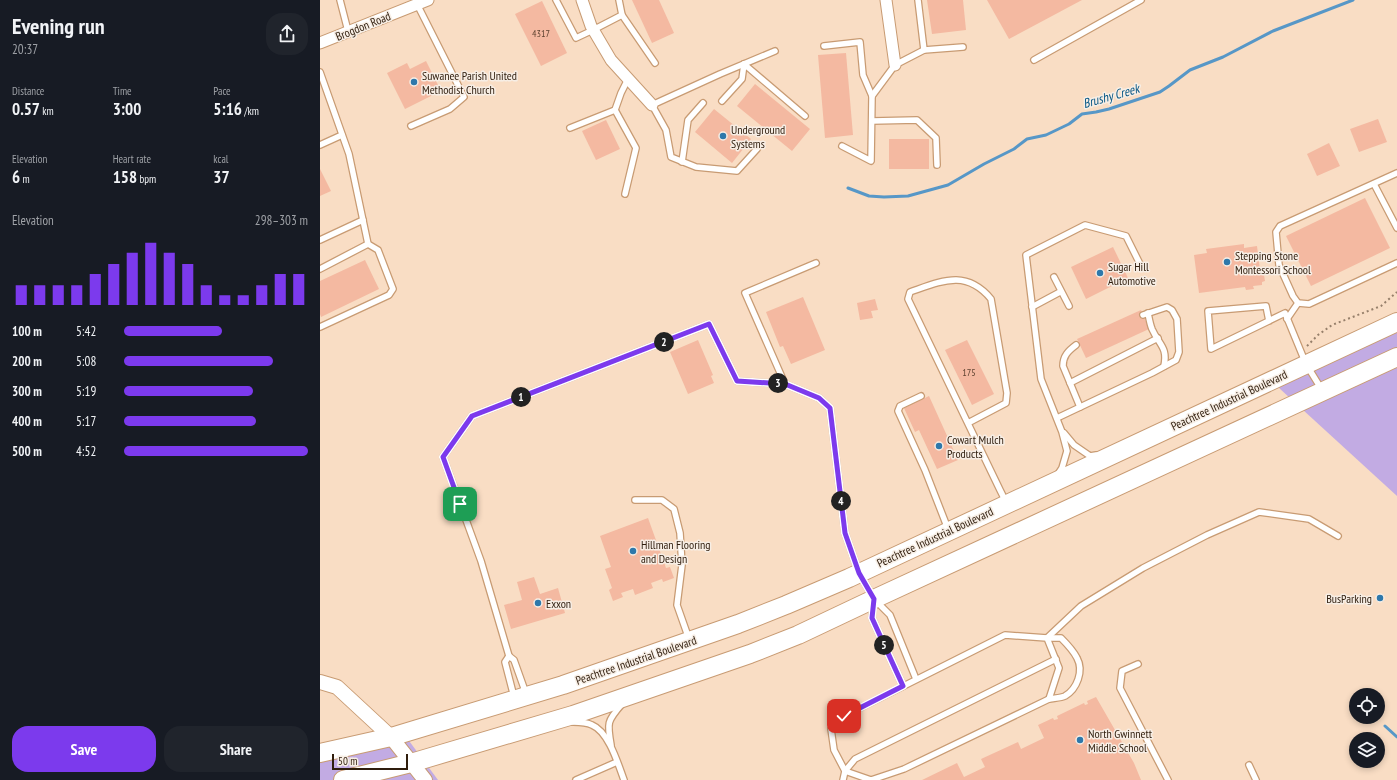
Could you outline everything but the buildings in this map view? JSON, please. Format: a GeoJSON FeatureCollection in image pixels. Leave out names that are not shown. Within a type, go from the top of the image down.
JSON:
{"type":"FeatureCollection","features":[{"type":"Feature","properties":{"kind":"highway","name":"Peachtree Industrial Boulevard"},"geometry":{"type":"LineString","coordinates":[[320,753],[391,737],[563,685],[690,641],[786,605],[859,573],[1397,322]]}},
{"type":"Feature","properties":{"kind":"highway"},"geometry":{"type":"LineString","coordinates":[[343,780],[411,763],[555,721],[750,654],[798,635],[1397,357]]}},
{"type":"Feature","properties":{"kind":"street","name":"Brogdon Road"},"geometry":{"type":"LineString","coordinates":[[320,43],[428,0]]}},
{"type":"Feature","properties":{"kind":"street"},"geometry":{"type":"LineString","coordinates":[[582,0],[593,30],[611,60],[652,105]]}},
{"type":"Feature","properties":{"kind":"street"},"geometry":{"type":"LineString","coordinates":[[886,0],[895,65]]}},
{"type":"Feature","properties":{"kind":"street"},"geometry":{"type":"LineString","coordinates":[[320,682],[337,687],[391,737],[424,780]]}},
{"type":"Feature","properties":{"kind":"lane"},"geometry":{"type":"LineString","coordinates":[[340,0],[348,31]]}},
{"type":"Feature","properties":{"kind":"lane"},"geometry":{"type":"LineString","coordinates":[[556,0],[576,38],[622,15]]}},
{"type":"Feature","properties":{"kind":"lane"},"geometry":{"type":"LineString","coordinates":[[619,0],[622,15],[655,63]]}},
{"type":"Feature","properties":{"kind":"lane"},"geometry":{"type":"LineString","coordinates":[[918,0],[924,50]]}},
{"type":"Feature","properties":{"kind":"lane"},"geometry":{"type":"LineString","coordinates":[[1034,60],[1141,0]]}},
{"type":"Feature","properties":{"kind":"lane"},"geometry":{"type":"LineString","coordinates":[[411,126],[450,109],[464,97],[417,4]]}},
{"type":"Feature","properties":{"kind":"lane"},"geometry":{"type":"LineString","coordinates":[[824,46],[860,42],[863,75],[872,96],[871,161],[842,146]]}},
{"type":"Feature","properties":{"kind":"lane"},"geometry":{"type":"LineString","coordinates":[[872,96],[895,65],[924,50],[963,47]]}},
{"type":"Feature","properties":{"kind":"lane"},"geometry":{"type":"LineString","coordinates":[[757,149],[736,171],[696,167],[682,162],[671,157],[666,130],[652,105],[775,51]]}},
{"type":"Feature","properties":{"kind":"lane"},"geometry":{"type":"LineString","coordinates":[[722,101],[742,79],[744,64]]}},
{"type":"Feature","properties":{"kind":"lane"},"geometry":{"type":"LineString","coordinates":[[744,64],[805,116]]}},
{"type":"Feature","properties":{"kind":"lane"},"geometry":{"type":"LineString","coordinates":[[320,72],[322,82],[350,154],[368,244],[378,250],[393,288],[390,295],[320,327]]}},
{"type":"Feature","properties":{"kind":"lane"},"geometry":{"type":"LineString","coordinates":[[625,194],[636,148],[615,110],[628,79]]}},
{"type":"Feature","properties":{"kind":"lane"},"geometry":{"type":"LineString","coordinates":[[682,162],[688,120],[703,103]]}},
{"type":"Feature","properties":{"kind":"lane"},"geometry":{"type":"LineString","coordinates":[[570,128],[615,110]]}},
{"type":"Feature","properties":{"kind":"lane"},"geometry":{"type":"LineString","coordinates":[[872,121],[917,120],[936,138],[937,165]]}},
{"type":"Feature","properties":{"kind":"lane"},"geometry":{"type":"LineString","coordinates":[[320,145],[342,135]]}},
{"type":"Feature","properties":{"kind":"lane"},"geometry":{"type":"LineString","coordinates":[[1397,173],[1280,226],[1276,232],[1279,265],[1293,296],[1298,303],[1309,304],[1397,263]]}},
{"type":"Feature","properties":{"kind":"lane"},"geometry":{"type":"LineString","coordinates":[[1374,184],[1397,228]]}},
{"type":"Feature","properties":{"kind":"lane"},"geometry":{"type":"LineString","coordinates":[[1390,215],[1397,212]]}},
{"type":"Feature","properties":{"kind":"lane"},"geometry":{"type":"LineString","coordinates":[[320,240],[363,220]]}},
{"type":"Feature","properties":{"kind":"lane"},"geometry":{"type":"LineString","coordinates":[[1052,482],[1062,468],[1067,451],[1057,418],[1041,379],[1026,255],[1085,225],[1126,236],[1140,264]]}},
{"type":"Feature","properties":{"kind":"lane"},"geometry":{"type":"LineString","coordinates":[[320,269],[368,244]]}},
{"type":"Feature","properties":{"kind":"lane"},"geometry":{"type":"LineString","coordinates":[[785,384],[745,293],[816,263]]}},
{"type":"Feature","properties":{"kind":"lane"},"geometry":{"type":"LineString","coordinates":[[1054,277],[1060,292],[1069,306]]}},
{"type":"Feature","properties":{"kind":"lane"},"geometry":{"type":"LineString","coordinates":[[968,424],[1006,403],[1007,393],[991,299],[975,284],[958,280],[946,280],[910,292],[908,299],[968,424],[1007,504]]}},
{"type":"Feature","properties":{"kind":"lane"},"geometry":{"type":"LineString","coordinates":[[1032,307],[1060,292]]}},
{"type":"Feature","properties":{"kind":"lane"},"geometry":{"type":"LineString","coordinates":[[1287,318],[1298,303]]}},
{"type":"Feature","properties":{"kind":"lane"},"geometry":{"type":"LineString","coordinates":[[1269,321],[1266,306],[1208,311],[1211,349],[1285,314],[1306,364],[1323,392]]}},
{"type":"Feature","properties":{"kind":"lane"},"geometry":{"type":"LineString","coordinates":[[1057,418],[1080,407],[1164,366],[1176,360],[1179,352],[1177,319],[1172,310],[1167,307],[1145,314],[1165,351],[1166,357],[1164,366]]}},
{"type":"Feature","properties":{"kind":"lane"},"geometry":{"type":"LineString","coordinates":[[509,656],[505,662],[513,693],[520,698],[524,688],[514,660],[509,656],[481,560],[443,457],[472,416],[709,324],[737,381],[785,384],[819,398],[830,408],[845,533],[859,573],[874,599],[890,615],[916,680]]}},
{"type":"Feature","properties":{"kind":"lane"},"geometry":{"type":"LineString","coordinates":[[1070,383],[1158,338]]}},
{"type":"Feature","properties":{"kind":"lane"},"geometry":{"type":"LineString","coordinates":[[1076,345],[1063,359],[1063,366],[1080,407]]}},
{"type":"Feature","properties":{"kind":"lane"},"geometry":{"type":"LineString","coordinates":[[921,396],[900,406],[898,411],[925,470],[948,531]]}},
{"type":"Feature","properties":{"kind":"lane"},"geometry":{"type":"LineString","coordinates":[[1062,432],[1074,445],[1090,456],[1112,454]]}},
{"type":"Feature","properties":{"kind":"lane"},"geometry":{"type":"LineString","coordinates":[[635,500],[662,500],[674,509],[680,533],[682,565],[677,605],[690,641]]}},
{"type":"Feature","properties":{"kind":"lane"},"geometry":{"type":"LineString","coordinates":[[1047,638],[1081,606],[1143,568],[1207,535],[1259,512],[1310,519],[1338,536]]}},
{"type":"Feature","properties":{"kind":"lane"},"geometry":{"type":"LineString","coordinates":[[874,599],[872,618],[903,686]]}},
{"type":"Feature","properties":{"kind":"lane"},"geometry":{"type":"LineString","coordinates":[[1005,635],[1047,638],[1061,638],[1071,648],[1078,659],[1080,674],[1076,687],[1064,697],[1050,699],[904,769],[871,780],[845,771],[834,750],[831,729],[844,716],[1005,635]]}},
{"type":"Feature","properties":{"kind":"lane"},"geometry":{"type":"LineString","coordinates":[[1047,638],[1059,668],[1050,699]]}},
{"type":"Feature","properties":{"kind":"lane"},"geometry":{"type":"LineString","coordinates":[[842,780],[845,771],[855,758],[1056,660]]}},
{"type":"Feature","properties":{"kind":"lane"},"geometry":{"type":"LineString","coordinates":[[1138,664],[1122,671],[1120,688],[1168,780]]}},
{"type":"Feature","properties":{"kind":"lane"},"geometry":{"type":"LineString","coordinates":[[624,780],[612,749],[608,727],[610,720],[630,696]]}},
{"type":"Feature","properties":{"kind":"lane"},"geometry":{"type":"LineString","coordinates":[[555,721],[585,722],[594,725],[602,733],[612,749]]}},
{"type":"Feature","properties":{"kind":"lane"},"geometry":{"type":"LineString","coordinates":[[576,780],[617,762]]}},
{"type":"Feature","properties":{"kind":"lane"},"geometry":{"type":"LineString","coordinates":[[1249,765],[1256,780]]}},
{"type":"Feature","properties":{"kind":"path"},"geometry":{"type":"LineString","coordinates":[[1308,346],[1318,335],[1332,325],[1381,306],[1397,292]]}},
{"type":"Feature","properties":{"kind":"shaded area"},"geometry":{"type":"Polygon","coordinates":[[[1397,319],[1397,496],[1267,377],[1397,319]]]}},
{"type":"Feature","properties":{"kind":"shaded area"},"geometry":{"type":"Polygon","coordinates":[[[401,730],[438,780],[320,780],[320,751],[401,730]]]}},
{"type":"Feature","properties":{"kind":"waterway","name":"Brushy Creek"},"geometry":{"type":"LineString","coordinates":[[848,188],[869,196],[884,197],[908,196],[948,185],[1014,149],[1027,139],[1046,135],[1069,124],[1082,114],[1109,109],[1160,92],[1190,70],[1223,57],[1273,31],[1353,0]]}},
{"type":"Feature","properties":{"kind":"waterway"},"geometry":{"type":"LineString","coordinates":[[1385,726],[1397,737]]}},
{"type":"Feature","properties":{"kind":"place","name":"Suwanee Parish United Methodist Church"},"geometry":{"type":"Point","coordinates":[414,82]}},
{"type":"Feature","properties":{"kind":"place","name":"Underground Systems"},"geometry":{"type":"Point","coordinates":[723,136]}},
{"type":"Feature","properties":{"kind":"place","name":"Stepping Stone Montessori School"},"geometry":{"type":"Point","coordinates":[1227,262]}},
{"type":"Feature","properties":{"kind":"place","name":"Sugar Hill Automotive"},"geometry":{"type":"Point","coordinates":[1100,273]}},
{"type":"Feature","properties":{"kind":"place","name":"Cowart Mulch Products"},"geometry":{"type":"Point","coordinates":[939,446]}},
{"type":"Feature","properties":{"kind":"place","name":"Hillman Flooring and Design"},"geometry":{"type":"Point","coordinates":[633,551]}},
{"type":"Feature","properties":{"kind":"place","name":"BusParking"},"geometry":{"type":"Point","coordinates":[1380,598]}},
{"type":"Feature","properties":{"kind":"place","name":"Exxon"},"geometry":{"type":"Point","coordinates":[538,603]}},
{"type":"Feature","properties":{"kind":"place","name":"North Gwinnett Middle School"},"geometry":{"type":"Point","coordinates":[1080,740]}},
{"type":"Feature","properties":{"kind":"route"},"geometry":{"type":"LineString","coordinates":[[460,504],[443,457],[472,416],[709,324],[737,381],[785,384],[819,398],[830,408],[845,533],[859,573],[874,599],[872,618],[903,686],[844,716]]}}]}
